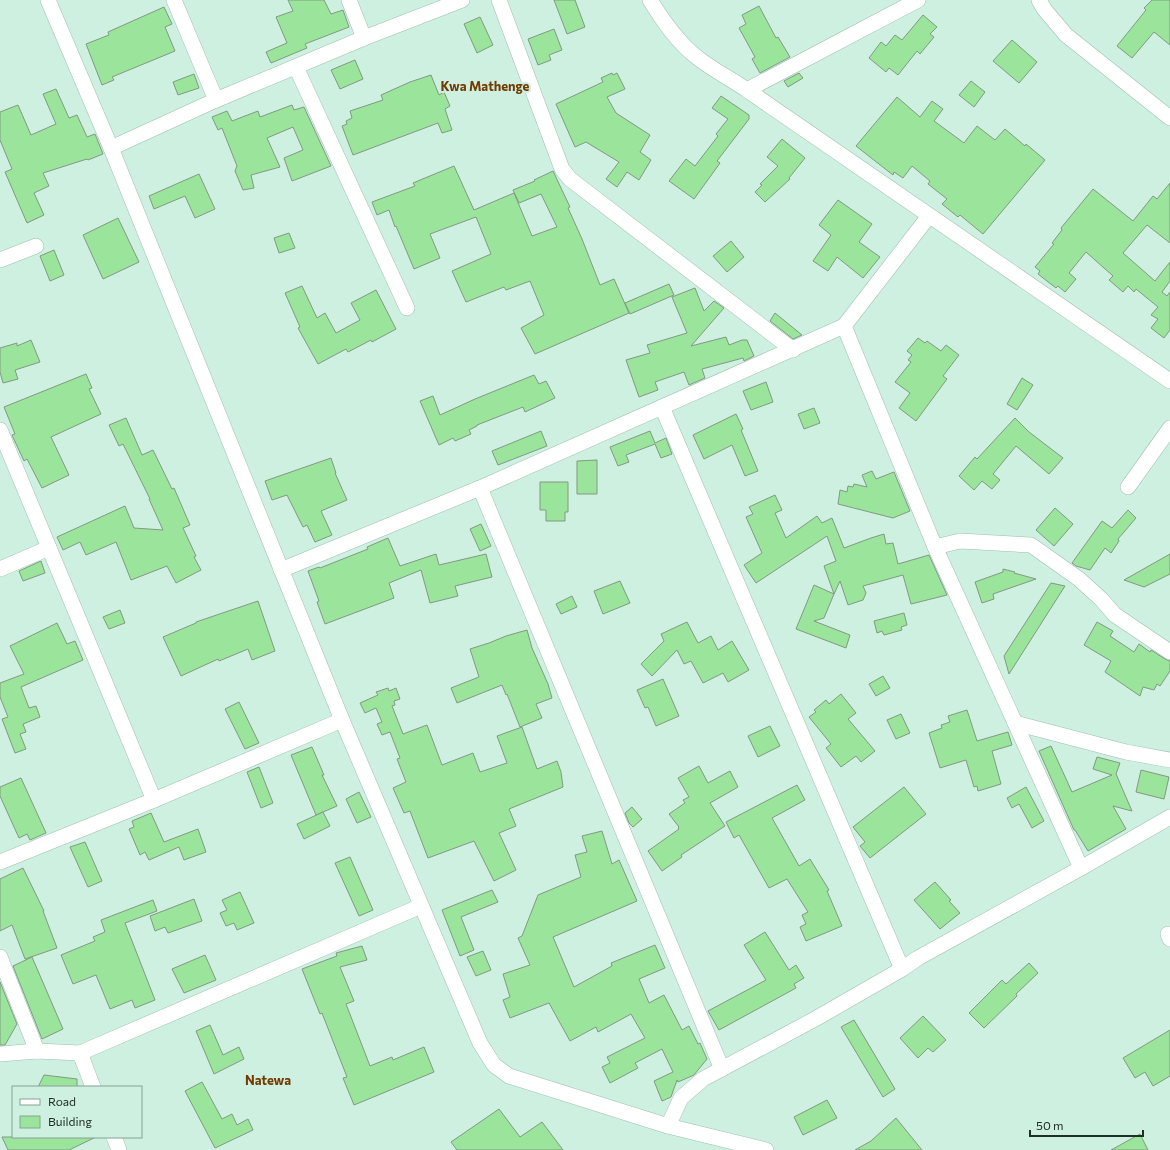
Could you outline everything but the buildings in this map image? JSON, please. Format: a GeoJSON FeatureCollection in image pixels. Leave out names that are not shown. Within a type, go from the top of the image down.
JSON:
{"type":"FeatureCollection","features":[{"type":"Feature","properties":{"kind":"street"},"geometry":{"type":"LineString","coordinates":[[48,0],[111,148],[342,720],[480,1043],[494,1065],[509,1076],[668,1126],[766,1150]]}},
{"type":"Feature","properties":{"kind":"street"},"geometry":{"type":"LineString","coordinates":[[174,0],[216,100]]}},
{"type":"Feature","properties":{"kind":"street"},"geometry":{"type":"LineString","coordinates":[[349,0],[364,38]]}},
{"type":"Feature","properties":{"kind":"street"},"geometry":{"type":"LineString","coordinates":[[111,148],[216,100],[364,38],[462,0]]}},
{"type":"Feature","properties":{"kind":"street"},"geometry":{"type":"LineString","coordinates":[[499,0],[562,169],[570,179],[793,350]]}},
{"type":"Feature","properties":{"kind":"street"},"geometry":{"type":"LineString","coordinates":[[650,0],[672,33],[697,57],[1170,381]]}},
{"type":"Feature","properties":{"kind":"street"},"geometry":{"type":"LineString","coordinates":[[747,90],[918,0]]}},
{"type":"Feature","properties":{"kind":"street"},"geometry":{"type":"LineString","coordinates":[[1039,0],[1044,9],[1066,35],[1170,118]]}},
{"type":"Feature","properties":{"kind":"street"},"geometry":{"type":"LineString","coordinates":[[296,67],[407,308]]}},
{"type":"Feature","properties":{"kind":"street"},"geometry":{"type":"LineString","coordinates":[[281,570],[480,488],[844,326],[929,216]]}},
{"type":"Feature","properties":{"kind":"street"},"geometry":{"type":"LineString","coordinates":[[0,260],[36,246]]}},
{"type":"Feature","properties":{"kind":"street"},"geometry":{"type":"LineString","coordinates":[[844,326],[935,547],[1081,868]]}},
{"type":"Feature","properties":{"kind":"street"},"geometry":{"type":"LineString","coordinates":[[662,407],[902,969]]}},
{"type":"Feature","properties":{"kind":"street"},"geometry":{"type":"LineString","coordinates":[[1128,487],[1170,428]]}},
{"type":"Feature","properties":{"kind":"street"},"geometry":{"type":"LineString","coordinates":[[0,430],[154,800]]}},
{"type":"Feature","properties":{"kind":"street"},"geometry":{"type":"LineString","coordinates":[[480,488],[722,1068]]}},
{"type":"Feature","properties":{"kind":"street"},"geometry":{"type":"LineString","coordinates":[[935,547],[960,541],[1031,545],[1079,580],[1115,615],[1170,652]]}},
{"type":"Feature","properties":{"kind":"street"},"geometry":{"type":"LineString","coordinates":[[0,569],[49,548]]}},
{"type":"Feature","properties":{"kind":"street"},"geometry":{"type":"LineString","coordinates":[[0,862],[154,800],[342,720]]}},
{"type":"Feature","properties":{"kind":"street"},"geometry":{"type":"LineString","coordinates":[[1015,723],[1126,752],[1170,760]]}},
{"type":"Feature","properties":{"kind":"street"},"geometry":{"type":"LineString","coordinates":[[668,1126],[681,1098],[703,1079],[815,1019],[902,969],[918,958],[1170,817]]}},
{"type":"Feature","properties":{"kind":"street"},"geometry":{"type":"LineString","coordinates":[[0,1054],[37,1051],[80,1053],[421,906]]}},
{"type":"Feature","properties":{"kind":"street"},"geometry":{"type":"LineString","coordinates":[[0,957],[37,1051]]}},
{"type":"Feature","properties":{"kind":"street"},"geometry":{"type":"LineString","coordinates":[[80,1053],[93,1086]]}},
{"type":"Feature","properties":{"kind":"street"},"geometry":{"type":"LineString","coordinates":[[114,1138],[119,1150]]}},
{"type":"Feature","properties":{"kind":"district","name":"Kwa Mathenge"},"geometry":{"type":"Point","coordinates":[485,86]}},
{"type":"Feature","properties":{"kind":"district","name":"Natewa"},"geometry":{"type":"Point","coordinates":[268,1080]}}]}
